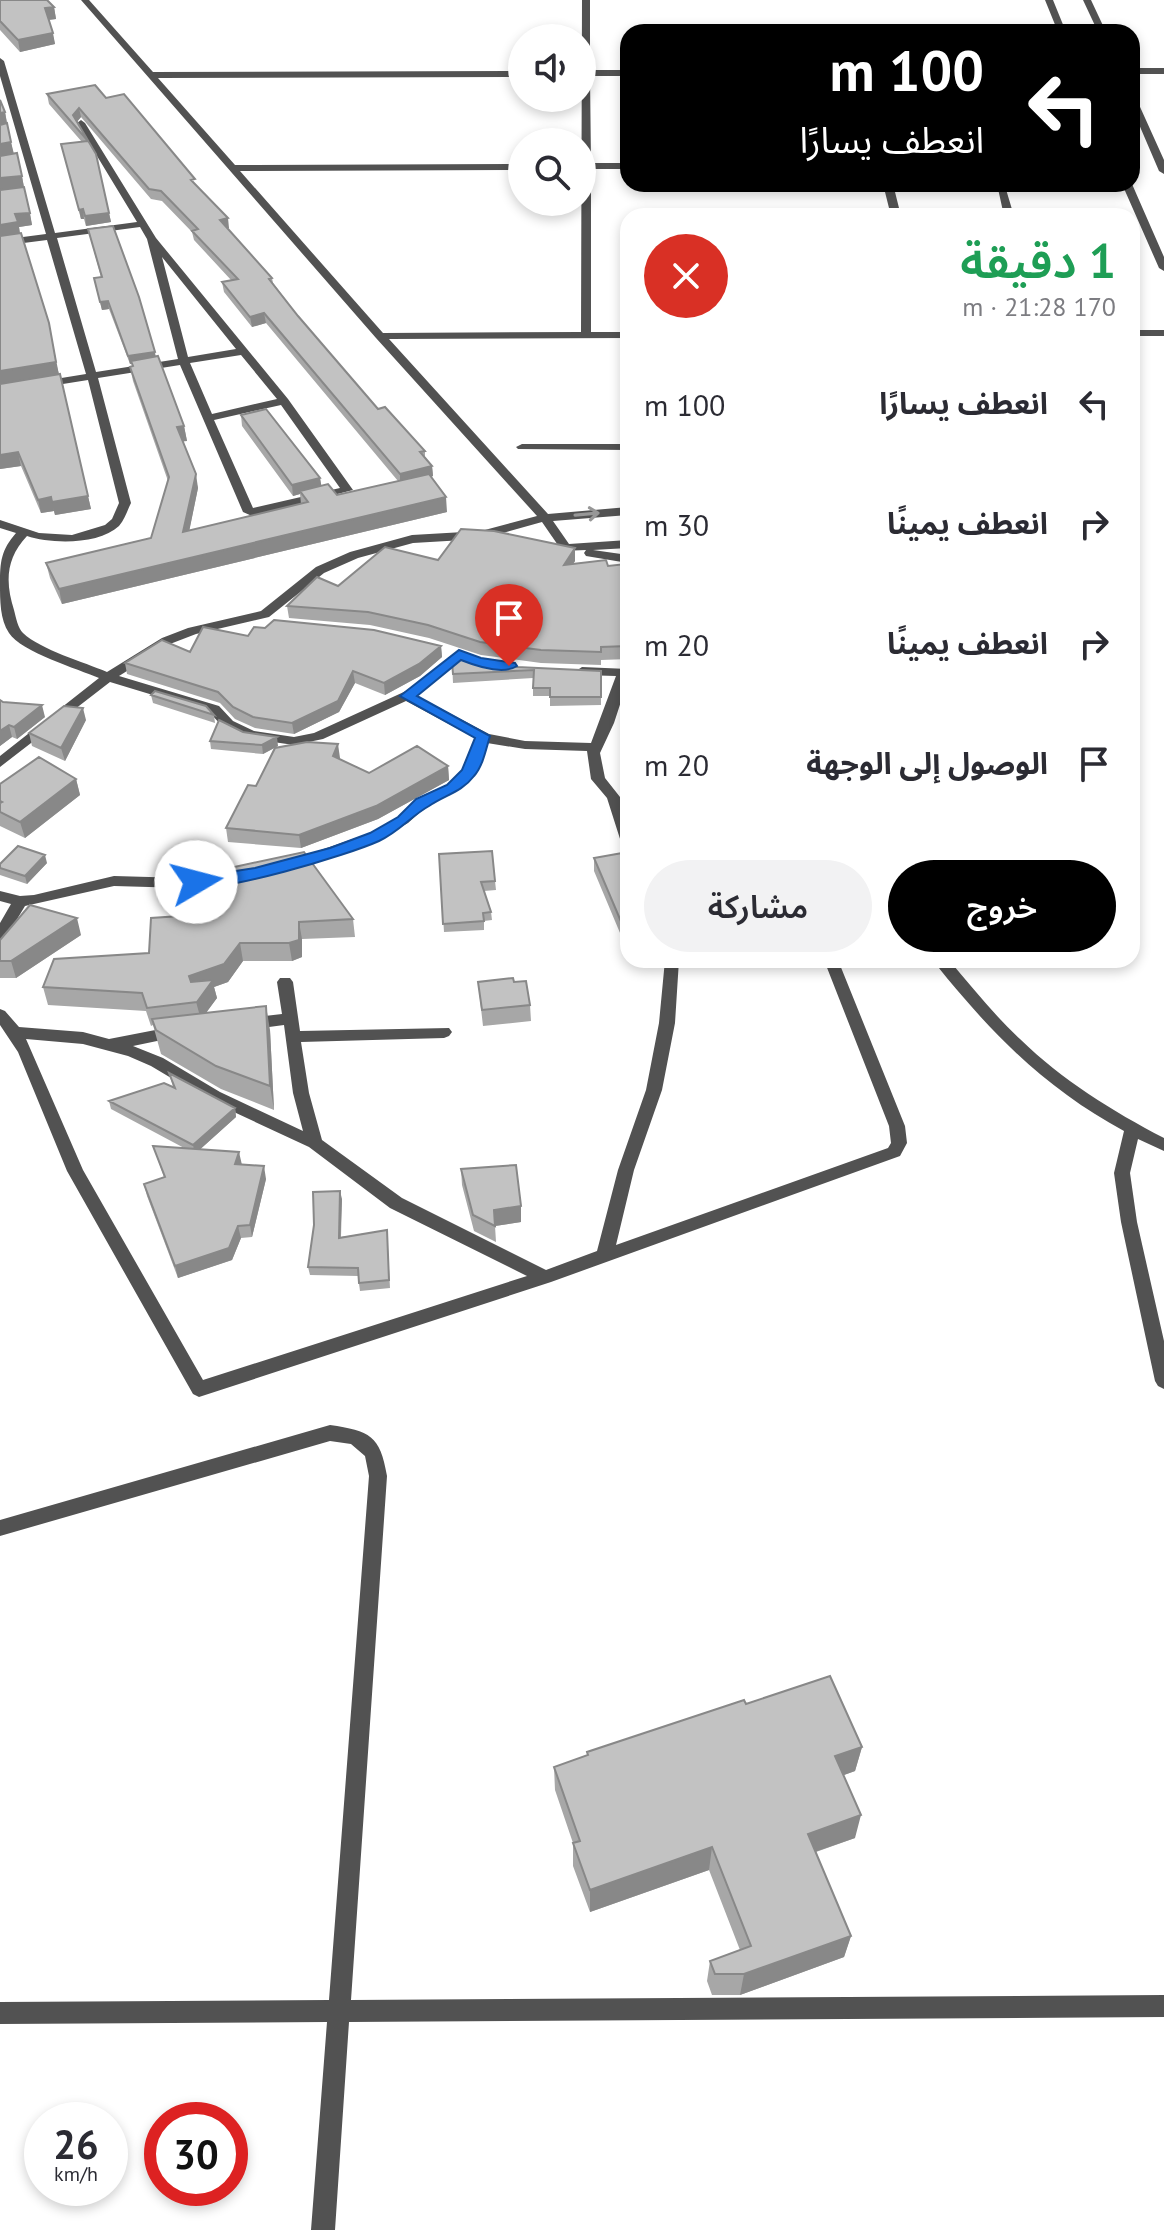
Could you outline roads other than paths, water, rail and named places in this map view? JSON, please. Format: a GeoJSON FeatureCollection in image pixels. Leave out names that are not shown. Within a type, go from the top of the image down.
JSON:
{"type":"FeatureCollection","features":[{"type":"Feature","properties":{"kind":"street"},"geometry":{"type":"LineString","coordinates":[[85,0],[380,336],[545,518],[560,547]]}},
{"type":"Feature","properties":{"kind":"street"},"geometry":{"type":"LineString","coordinates":[[585,24],[586,0]]}},
{"type":"Feature","properties":{"kind":"street"},"geometry":{"type":"LineString","coordinates":[[1049,0],[1059,24]]}},
{"type":"Feature","properties":{"kind":"street"},"geometry":{"type":"LineString","coordinates":[[1087,0],[1098,24]]}},
{"type":"Feature","properties":{"kind":"street"},"geometry":{"type":"LineString","coordinates":[[0,62],[6,99],[15,129],[29,158],[125,492],[122,513],[109,528],[73,539],[23,533],[0,524]]}},
{"type":"Feature","properties":{"kind":"street"},"geometry":{"type":"LineString","coordinates":[[1140,71],[1164,71]]}},
{"type":"Feature","properties":{"kind":"street"},"geometry":{"type":"LineString","coordinates":[[596,73],[620,73]]}},
{"type":"Feature","properties":{"kind":"street"},"geometry":{"type":"LineString","coordinates":[[151,75],[508,74]]}},
{"type":"Feature","properties":{"kind":"street"},"geometry":{"type":"LineString","coordinates":[[1140,116],[1163,168]]}},
{"type":"Feature","properties":{"kind":"street"},"geometry":{"type":"LineString","coordinates":[[81,123],[152,239],[284,401],[347,490],[249,512],[184,362],[152,239]]}},
{"type":"Feature","properties":{"kind":"street"},"geometry":{"type":"LineString","coordinates":[[14,160],[29,158]]}},
{"type":"Feature","properties":{"kind":"street"},"geometry":{"type":"LineString","coordinates":[[596,166],[620,166]]}},
{"type":"Feature","properties":{"kind":"street"},"geometry":{"type":"LineString","coordinates":[[232,168],[508,167]]}},
{"type":"Feature","properties":{"kind":"street"},"geometry":{"type":"LineString","coordinates":[[26,194],[38,192]]}},
{"type":"Feature","properties":{"kind":"street"},"geometry":{"type":"LineString","coordinates":[[1140,214],[1164,268]]}},
{"type":"Feature","properties":{"kind":"street"},"geometry":{"type":"LineString","coordinates":[[585,216],[586,335]]}},
{"type":"Feature","properties":{"kind":"street"},"geometry":{"type":"LineString","coordinates":[[0,243],[143,224]]}},
{"type":"Feature","properties":{"kind":"street"},"geometry":{"type":"LineString","coordinates":[[1140,333],[1164,333]]}},
{"type":"Feature","properties":{"kind":"street"},"geometry":{"type":"LineString","coordinates":[[380,336],[620,335]]}},
{"type":"Feature","properties":{"kind":"street"},"geometry":{"type":"LineString","coordinates":[[0,391],[245,351]]}},
{"type":"Feature","properties":{"kind":"street"},"geometry":{"type":"LineString","coordinates":[[209,418],[284,401]]}},
{"type":"Feature","properties":{"kind":"street"},"geometry":{"type":"LineString","coordinates":[[522,447],[620,447]]}},
{"type":"Feature","properties":{"kind":"street"},"geometry":{"type":"LineString","coordinates":[[0,763],[108,677],[178,636],[265,614],[320,570],[354,555],[412,539],[486,534],[545,518],[620,512]]}},
{"type":"Feature","properties":{"kind":"street"},"geometry":{"type":"LineString","coordinates":[[23,533],[11,546],[1,571],[4,599],[15,633],[32,645],[108,677],[214,709],[228,724],[251,735],[294,741],[324,734],[407,696],[459,654]]}},
{"type":"Feature","properties":{"kind":"street"},"geometry":{"type":"LineString","coordinates":[[486,534],[513,539]]}},
{"type":"Feature","properties":{"kind":"street"},"geometry":{"type":"LineString","coordinates":[[560,547],[620,544]]}},
{"type":"Feature","properties":{"kind":"street"},"geometry":{"type":"LineString","coordinates":[[560,547],[620,558]]}},
{"type":"Feature","properties":{"kind":"street"},"geometry":{"type":"LineString","coordinates":[[244,621],[282,625]]}},
{"type":"Feature","properties":{"kind":"street"},"geometry":{"type":"LineString","coordinates":[[570,671],[620,673]]}},
{"type":"Feature","properties":{"kind":"street"},"geometry":{"type":"LineString","coordinates":[[620,682],[607,723],[594,747],[598,779],[613,797],[620,818]]}},
{"type":"Feature","properties":{"kind":"street"},"geometry":{"type":"LineString","coordinates":[[407,696],[483,736],[525,745],[594,747]]}},
{"type":"Feature","properties":{"kind":"street"},"geometry":{"type":"LineString","coordinates":[[278,868],[375,836],[403,820],[422,803],[452,788],[467,776],[483,736]]}},
{"type":"Feature","properties":{"kind":"street"},"geometry":{"type":"LineString","coordinates":[[0,896],[20,901],[46,899],[114,881],[184,883],[255,873]]}},
{"type":"Feature","properties":{"kind":"street"},"geometry":{"type":"LineString","coordinates":[[0,935],[20,901]]}},
{"type":"Feature","properties":{"kind":"street"},"geometry":{"type":"LineString","coordinates":[[605,1254],[626,1170],[654,1090],[667,1023],[671,968]]}},
{"type":"Feature","properties":{"kind":"street"},"geometry":{"type":"LineString","coordinates":[[0,1015],[15,1032],[75,1171],[199,1389],[545,1277],[894,1152],[899,1143],[897,1126],[834,968]]}},
{"type":"Feature","properties":{"kind":"street"},"geometry":{"type":"LineString","coordinates":[[947,968],[1015,1044],[1107,1116],[1164,1145]]}},
{"type":"Feature","properties":{"kind":"street"},"geometry":{"type":"LineString","coordinates":[[285,982],[301,1093],[315,1143]]}},
{"type":"Feature","properties":{"kind":"street"},"geometry":{"type":"LineString","coordinates":[[231,1026],[291,1019]]}},
{"type":"Feature","properties":{"kind":"street"},"geometry":{"type":"LineString","coordinates":[[111,1044],[190,1031]]}},
{"type":"Feature","properties":{"kind":"street"},"geometry":{"type":"LineString","coordinates":[[15,1032],[48,1033],[111,1044],[157,1062],[214,1096],[315,1143],[396,1203],[545,1277]]}},
{"type":"Feature","properties":{"kind":"street"},"geometry":{"type":"LineString","coordinates":[[294,1037],[444,1032]]}},
{"type":"Feature","properties":{"kind":"street"},"geometry":{"type":"LineString","coordinates":[[1132,1129],[1122,1173],[1129,1222],[1164,1381]]}},
{"type":"Feature","properties":{"kind":"street"},"geometry":{"type":"LineString","coordinates":[[0,1528],[330,1433],[356,1437],[374,1452],[378,1476],[323,2230]]}},
{"type":"Feature","properties":{"kind":"street"},"geometry":{"type":"LineString","coordinates":[[0,2013],[1164,2006]]}}]}
